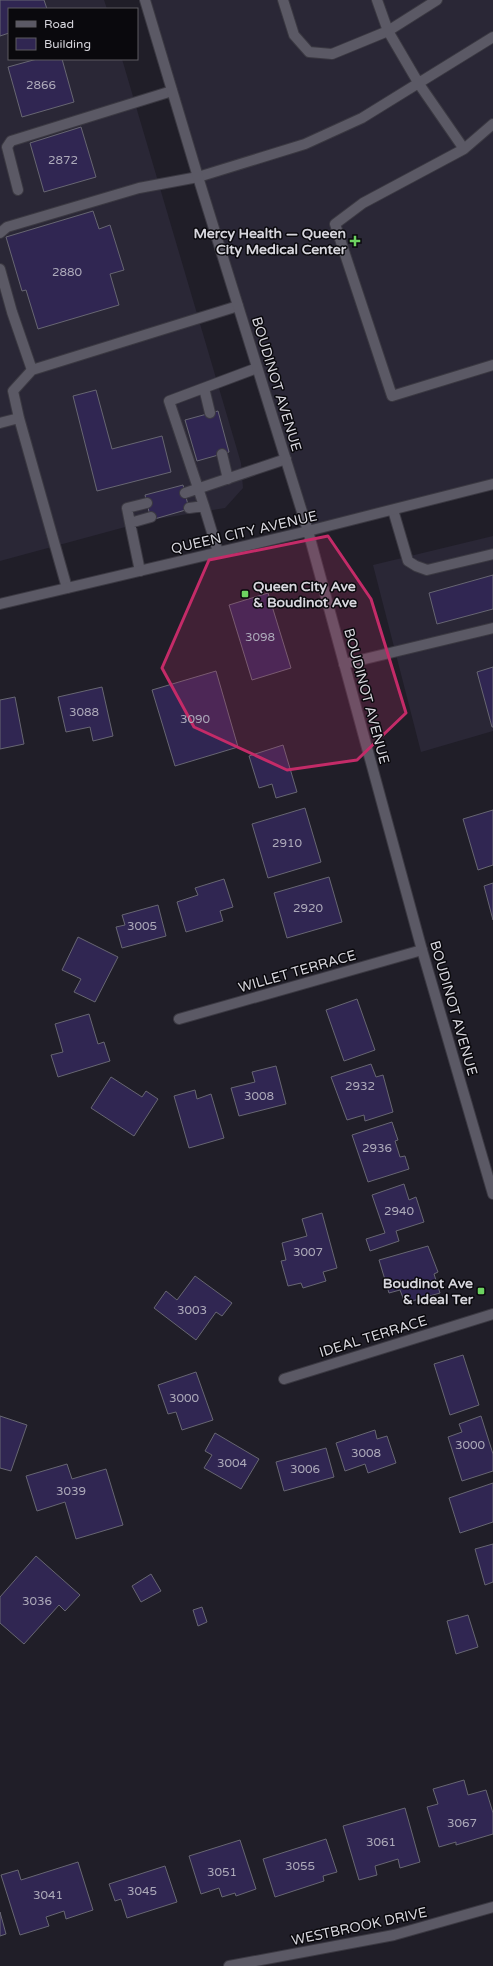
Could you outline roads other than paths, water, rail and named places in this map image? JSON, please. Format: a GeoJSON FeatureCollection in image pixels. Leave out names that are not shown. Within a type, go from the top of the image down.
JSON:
{"type":"FeatureCollection","features":[{"type":"Feature","properties":{"kind":"street","name":"BOUDINOT AVENUE"},"geometry":{"type":"LineString","coordinates":[[146,0],[198,177],[308,532],[422,950],[493,1194]]}},
{"type":"Feature","properties":{"kind":"street"},"geometry":{"type":"LineString","coordinates":[[283,0],[294,35],[309,52],[332,54],[388,31],[437,0]]}},
{"type":"Feature","properties":{"kind":"street"},"geometry":{"type":"LineString","coordinates":[[377,0],[388,31],[419,84],[464,149]]}},
{"type":"Feature","properties":{"kind":"street"},"geometry":{"type":"LineString","coordinates":[[0,233],[7,226],[139,188],[198,177],[305,144],[362,118],[493,37]]}},
{"type":"Feature","properties":{"kind":"street"},"geometry":{"type":"LineString","coordinates":[[18,190],[7,147],[11,141],[172,91]]}},
{"type":"Feature","properties":{"kind":"street"},"geometry":{"type":"LineString","coordinates":[[493,124],[464,149],[363,204],[335,224],[392,396],[493,364]]}},
{"type":"Feature","properties":{"kind":"street"},"geometry":{"type":"LineString","coordinates":[[0,269],[12,312],[32,370]]}},
{"type":"Feature","properties":{"kind":"street"},"geometry":{"type":"LineString","coordinates":[[67,588],[19,418],[13,391],[32,370],[238,306]]}},
{"type":"Feature","properties":{"kind":"street"},"geometry":{"type":"LineString","coordinates":[[218,552],[170,401],[257,368]]}},
{"type":"Feature","properties":{"kind":"street"},"geometry":{"type":"LineString","coordinates":[[204,388],[210,413]]}},
{"type":"Feature","properties":{"kind":"street"},"geometry":{"type":"LineString","coordinates":[[0,423],[19,418]]}},
{"type":"Feature","properties":{"kind":"street"},"geometry":{"type":"LineString","coordinates":[[222,454],[228,479]]}},
{"type":"Feature","properties":{"kind":"street"},"geometry":{"type":"LineString","coordinates":[[185,493],[286,459]]}},
{"type":"Feature","properties":{"kind":"street","name":"QUEEN CITY AVENUE"},"geometry":{"type":"LineString","coordinates":[[0,604],[308,532],[493,484]]}},
{"type":"Feature","properties":{"kind":"street"},"geometry":{"type":"LineString","coordinates":[[140,571],[127,508],[147,503]]}},
{"type":"Feature","properties":{"kind":"street"},"geometry":{"type":"LineString","coordinates":[[189,508],[204,506]]}},
{"type":"Feature","properties":{"kind":"street"},"geometry":{"type":"LineString","coordinates":[[394,510],[408,561],[416,566],[426,570],[493,554]]}},
{"type":"Feature","properties":{"kind":"street"},"geometry":{"type":"LineString","coordinates":[[130,523],[151,517]]}},
{"type":"Feature","properties":{"kind":"street"},"geometry":{"type":"LineString","coordinates":[[344,664],[493,628]]}},
{"type":"Feature","properties":{"kind":"street","name":"WILLET TERRACE"},"geometry":{"type":"LineString","coordinates":[[179,1019],[422,950]]}},
{"type":"Feature","properties":{"kind":"street","name":"IDEAL TERRACE"},"geometry":{"type":"LineString","coordinates":[[284,1379],[493,1314]]}},
{"type":"Feature","properties":{"kind":"street","name":"WESTBROOK DRIVE"},"geometry":{"type":"LineString","coordinates":[[229,1966],[394,1936],[493,1907]]}},
{"type":"Feature","properties":{"kind":"place","name":"Mercy Health — Queen City Medical Center"},"geometry":{"type":"Point","coordinates":[355,241]}},
{"type":"Feature","properties":{"kind":"place","name":"Queen City Ave & Boudinot Ave"},"geometry":{"type":"Point","coordinates":[245,594]}},
{"type":"Feature","properties":{"kind":"place","name":"Boudinot Ave & Ideal Ter"},"geometry":{"type":"Point","coordinates":[481,1291]}}]}
